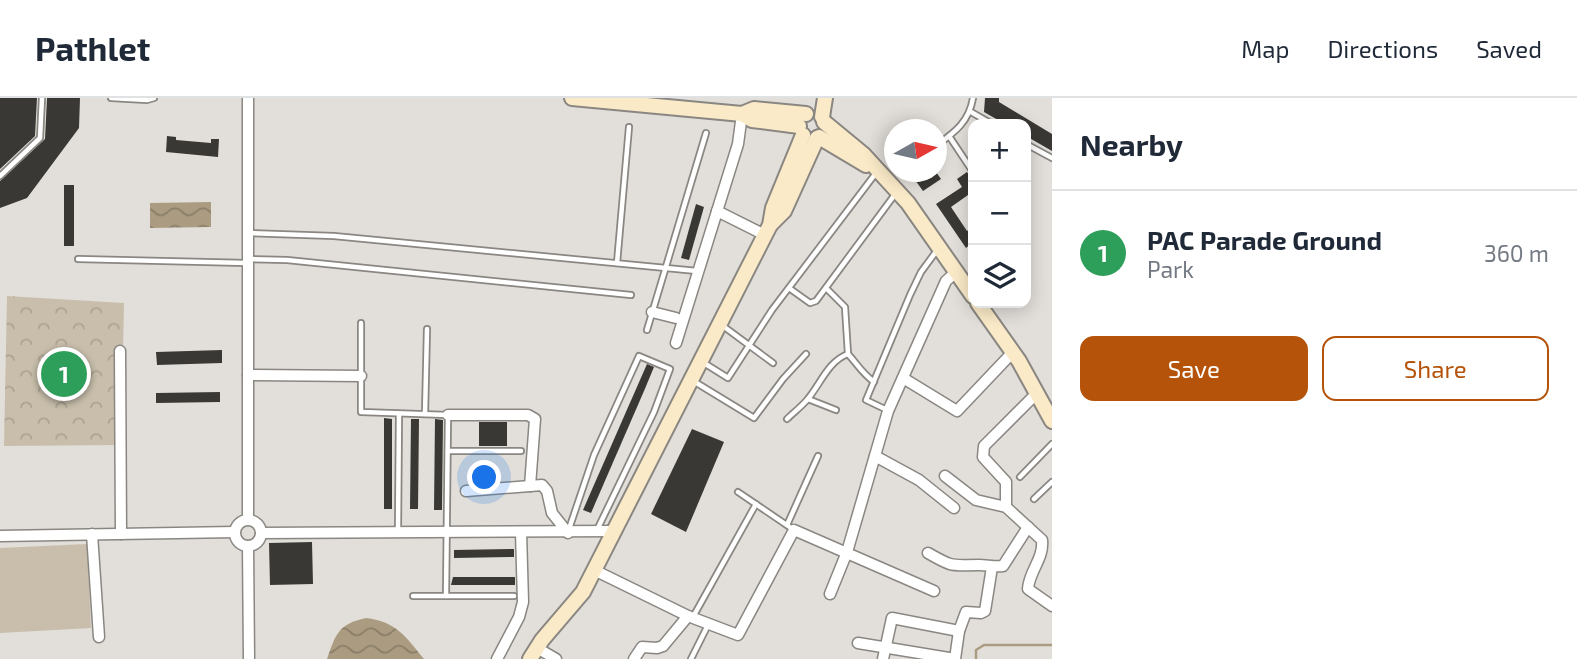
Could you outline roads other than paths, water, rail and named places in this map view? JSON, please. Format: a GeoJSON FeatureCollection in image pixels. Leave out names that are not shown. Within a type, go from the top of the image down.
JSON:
{"type":"FeatureCollection","features":[{"type":"Feature","properties":{"kind":"street"},"geometry":{"type":"LineString","coordinates":[[248,98],[248,520]]}},
{"type":"Feature","properties":{"kind":"street"},"geometry":{"type":"LineString","coordinates":[[572,98],[682,103],[741,114],[752,120],[812,125],[877,171],[897,192],[968,289]]}},
{"type":"Feature","properties":{"kind":"street"},"geometry":{"type":"LineString","coordinates":[[812,125],[817,98]]}},
{"type":"Feature","properties":{"kind":"street"},"geometry":{"type":"LineString","coordinates":[[556,659],[534,654],[583,592],[767,230],[773,208],[825,98]]}},
{"type":"Feature","properties":{"kind":"street"},"geometry":{"type":"LineString","coordinates":[[676,343],[738,144],[741,114]]}},
{"type":"Feature","properties":{"kind":"street"},"geometry":{"type":"LineString","coordinates":[[717,211],[767,230]]}},
{"type":"Feature","properties":{"kind":"street"},"geometry":{"type":"LineString","coordinates":[[830,594],[847,552],[888,411],[946,281],[956,272]]}},
{"type":"Feature","properties":{"kind":"street"},"geometry":{"type":"LineString","coordinates":[[982,308],[1013,352],[1052,421]]}},
{"type":"Feature","properties":{"kind":"street"},"geometry":{"type":"LineString","coordinates":[[652,312],[676,318]]}},
{"type":"Feature","properties":{"kind":"street"},"geometry":{"type":"LineString","coordinates":[[120,351],[121,534]]}},
{"type":"Feature","properties":{"kind":"street"},"geometry":{"type":"LineString","coordinates":[[903,378],[957,411],[1013,352]]}},
{"type":"Feature","properties":{"kind":"street"},"geometry":{"type":"LineString","coordinates":[[248,375],[361,376]]}},
{"type":"Feature","properties":{"kind":"street"},"geometry":{"type":"LineString","coordinates":[[1006,507],[1006,482],[982,453],[984,446],[1037,393]]}},
{"type":"Feature","properties":{"kind":"street"},"geometry":{"type":"LineString","coordinates":[[448,415],[528,415],[535,419],[530,486]]}},
{"type":"Feature","properties":{"kind":"street"},"geometry":{"type":"LineString","coordinates":[[874,456],[919,480],[954,508]]}},
{"type":"Feature","properties":{"kind":"street"},"geometry":{"type":"LineString","coordinates":[[945,476],[976,500],[1006,507],[1042,540],[1042,556],[1031,573],[1028,589],[1052,606]]}},
{"type":"Feature","properties":{"kind":"street"},"geometry":{"type":"LineString","coordinates":[[466,491],[542,485],[547,491],[552,513],[568,533]]}},
{"type":"Feature","properties":{"kind":"street"},"geometry":{"type":"LineString","coordinates":[[248,520],[257,524],[261,533],[257,542],[248,546],[238,542],[234,532],[239,523],[248,520]]}},
{"type":"Feature","properties":{"kind":"street"},"geometry":{"type":"LineString","coordinates":[[928,554],[958,567],[1003,566],[1028,527]]}},
{"type":"Feature","properties":{"kind":"street"},"geometry":{"type":"LineString","coordinates":[[594,569],[690,617],[738,635],[791,528],[934,591]]}},
{"type":"Feature","properties":{"kind":"street"},"geometry":{"type":"LineString","coordinates":[[261,533],[614,531]]}},
{"type":"Feature","properties":{"kind":"street"},"geometry":{"type":"LineString","coordinates":[[0,536],[234,532]]}},
{"type":"Feature","properties":{"kind":"street"},"geometry":{"type":"LineString","coordinates":[[497,659],[519,617],[523,602],[522,532]]}},
{"type":"Feature","properties":{"kind":"street"},"geometry":{"type":"LineString","coordinates":[[92,534],[99,637]]}},
{"type":"Feature","properties":{"kind":"street"},"geometry":{"type":"LineString","coordinates":[[248,546],[249,659]]}},
{"type":"Feature","properties":{"kind":"street"},"geometry":{"type":"LineString","coordinates":[[858,643],[955,659],[959,631],[966,612],[985,611],[992,566]]}},
{"type":"Feature","properties":{"kind":"street"},"geometry":{"type":"LineString","coordinates":[[634,659],[642,648],[663,646],[690,617]]}},
{"type":"Feature","properties":{"kind":"street"},"geometry":{"type":"LineString","coordinates":[[883,659],[892,618],[959,631]]}},
{"type":"Feature","properties":{"kind":"lane"},"geometry":{"type":"LineString","coordinates":[[0,176],[40,138],[42,98]]}},
{"type":"Feature","properties":{"kind":"lane"},"geometry":{"type":"LineString","coordinates":[[111,98],[154,98]]}},
{"type":"Feature","properties":{"kind":"lane"},"geometry":{"type":"LineString","coordinates":[[968,164],[949,136],[971,112],[973,98]]}},
{"type":"Feature","properties":{"kind":"lane"},"geometry":{"type":"LineString","coordinates":[[971,112],[983,119]]}},
{"type":"Feature","properties":{"kind":"lane"},"geometry":{"type":"LineString","coordinates":[[617,262],[629,127]]}},
{"type":"Feature","properties":{"kind":"lane"},"geometry":{"type":"LineString","coordinates":[[647,330],[706,133]]}},
{"type":"Feature","properties":{"kind":"lane"},"geometry":{"type":"LineString","coordinates":[[1031,147],[1052,159]]}},
{"type":"Feature","properties":{"kind":"lane"},"geometry":{"type":"LineString","coordinates":[[701,361],[728,378],[789,288],[877,171]]}},
{"type":"Feature","properties":{"kind":"lane"},"geometry":{"type":"LineString","coordinates":[[789,288],[810,303],[816,301],[897,192]]}},
{"type":"Feature","properties":{"kind":"lane"},"geometry":{"type":"LineString","coordinates":[[248,233],[334,236],[699,271]]}},
{"type":"Feature","properties":{"kind":"lane"},"geometry":{"type":"LineString","coordinates":[[888,411],[866,400],[909,295],[921,272],[939,248]]}},
{"type":"Feature","properties":{"kind":"lane"},"geometry":{"type":"LineString","coordinates":[[78,259],[287,260],[631,295]]}},
{"type":"Feature","properties":{"kind":"lane"},"geometry":{"type":"LineString","coordinates":[[826,288],[845,307],[848,354],[858,365],[860,372],[874,382]]}},
{"type":"Feature","properties":{"kind":"lane"},"geometry":{"type":"LineString","coordinates":[[361,323],[361,412],[448,415],[446,596]]}},
{"type":"Feature","properties":{"kind":"lane"},"geometry":{"type":"LineString","coordinates":[[719,323],[772,363]]}},
{"type":"Feature","properties":{"kind":"lane"},"geometry":{"type":"LineString","coordinates":[[425,414],[427,329]]}},
{"type":"Feature","properties":{"kind":"lane"},"geometry":{"type":"LineString","coordinates":[[691,380],[754,418],[806,354]]}},
{"type":"Feature","properties":{"kind":"lane"},"geometry":{"type":"LineString","coordinates":[[787,419],[808,399],[819,380],[842,356],[848,354]]}},
{"type":"Feature","properties":{"kind":"lane"},"geometry":{"type":"LineString","coordinates":[[568,533],[594,455],[639,356],[670,369],[654,412],[596,531]]}},
{"type":"Feature","properties":{"kind":"lane"},"geometry":{"type":"LineString","coordinates":[[808,399],[836,410]]}},
{"type":"Feature","properties":{"kind":"lane"},"geometry":{"type":"LineString","coordinates":[[398,532],[399,414]]}},
{"type":"Feature","properties":{"kind":"lane"},"geometry":{"type":"LineString","coordinates":[[1020,477],[1052,444]]}},
{"type":"Feature","properties":{"kind":"lane"},"geometry":{"type":"LineString","coordinates":[[448,451],[521,451]]}},
{"type":"Feature","properties":{"kind":"lane"},"geometry":{"type":"LineString","coordinates":[[738,492],[791,528],[818,456]]}},
{"type":"Feature","properties":{"kind":"lane"},"geometry":{"type":"LineString","coordinates":[[1034,499],[1052,482]]}},
{"type":"Feature","properties":{"kind":"lane"},"geometry":{"type":"LineString","coordinates":[[690,617],[756,504]]}},
{"type":"Feature","properties":{"kind":"lane"},"geometry":{"type":"LineString","coordinates":[[413,596],[514,596]]}},
{"type":"Feature","properties":{"kind":"lane"},"geometry":{"type":"LineString","coordinates":[[691,659],[708,624]]}},
{"type":"Feature","properties":{"kind":"water"},"geometry":{"type":"Polygon","coordinates":[[[211,202],[211,227],[150,228],[150,203],[211,202]]]}},
{"type":"Feature","properties":{"kind":"water"},"geometry":{"type":"Polygon","coordinates":[[[366,618],[393,627],[424,659],[327,659],[339,631],[349,623],[366,618]]]}},
{"type":"Feature","properties":{"kind":"waterway"},"geometry":{"type":"LineString","coordinates":[[976,659],[976,650],[984,645],[1052,645]]}},
{"type":"Feature","properties":{"kind":"place","name":"PAC Parade Ground"},"geometry":{"type":"Point","coordinates":[64,374]}}]}
